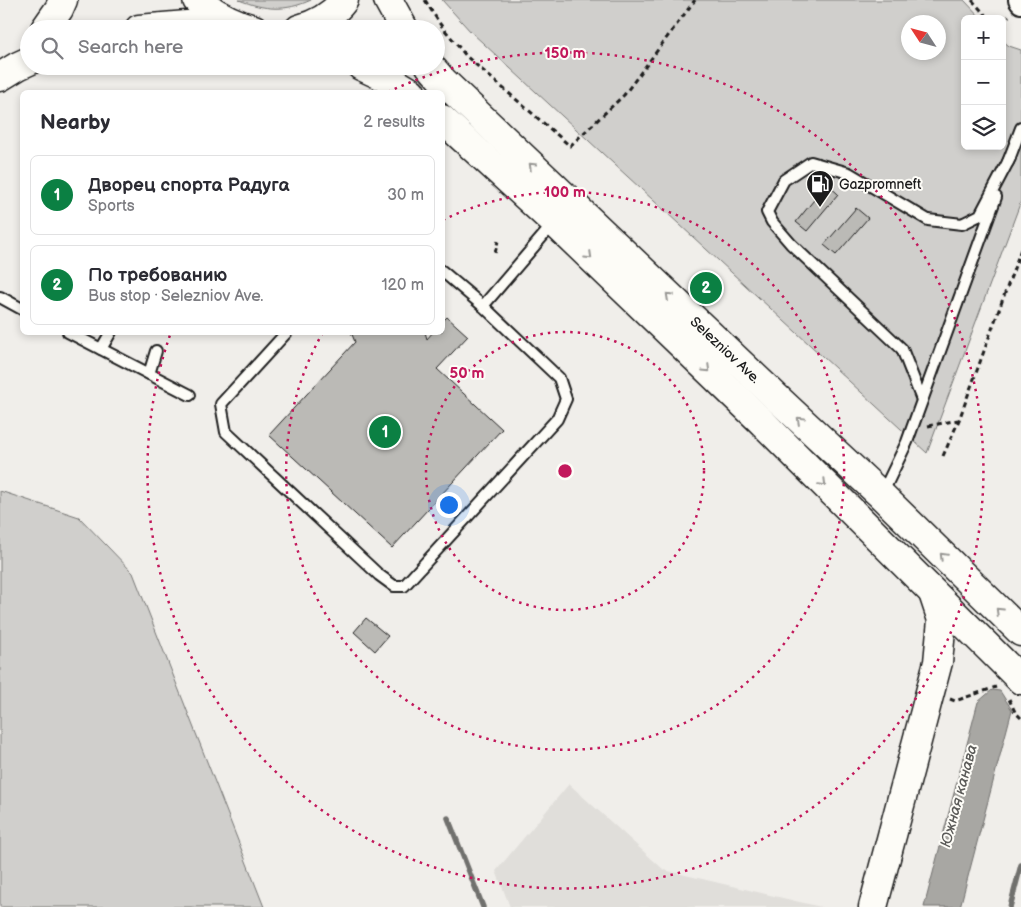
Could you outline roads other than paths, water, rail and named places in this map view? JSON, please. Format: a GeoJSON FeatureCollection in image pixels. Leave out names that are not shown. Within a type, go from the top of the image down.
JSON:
{"type":"FeatureCollection","features":[{"type":"Feature","properties":{"kind":"main road"},"geometry":{"type":"LineString","coordinates":[[51,20],[63,0]]}},
{"type":"Feature","properties":{"kind":"main road"},"geometry":{"type":"LineString","coordinates":[[320,20],[335,11],[344,0]]}},
{"type":"Feature","properties":{"kind":"main road"},"geometry":{"type":"LineString","coordinates":[[388,0],[399,20]]}},
{"type":"Feature","properties":{"kind":"main road"},"geometry":{"type":"LineString","coordinates":[[207,3],[236,20]]}},
{"type":"Feature","properties":{"kind":"main road"},"geometry":{"type":"LineString","coordinates":[[381,75],[408,90]]}},
{"type":"Feature","properties":{"kind":"main road","name":"Selezniov Ave."},"geometry":{"type":"LineString","coordinates":[[438,75],[554,188],[881,495],[1021,632]]}},
{"type":"Feature","properties":{"kind":"main road","name":"Selezniov Ave."},"geometry":{"type":"LineString","coordinates":[[445,122],[554,222],[759,419],[981,642],[1011,689]]}},
{"type":"Feature","properties":{"kind":"main road"},"geometry":{"type":"LineString","coordinates":[[873,907],[938,662],[942,620],[933,594]]}},
{"type":"Feature","properties":{"kind":"main road"},"geometry":{"type":"LineString","coordinates":[[938,662],[947,650],[960,643],[981,642]]}},
{"type":"Feature","properties":{"kind":"lane"},"geometry":{"type":"LineString","coordinates":[[881,495],[911,429],[1021,128]]}},
{"type":"Feature","properties":{"kind":"lane"},"geometry":{"type":"LineString","coordinates":[[922,400],[902,348],[791,244],[772,222],[767,212],[784,180],[811,162],[848,173],[889,199],[928,220],[962,224],[980,215],[1010,158]]}},
{"type":"Feature","properties":{"kind":"lane"},"geometry":{"type":"LineString","coordinates":[[483,306],[554,222]]}},
{"type":"Feature","properties":{"kind":"lane"},"geometry":{"type":"LineString","coordinates":[[284,335],[221,404],[226,432],[379,575],[394,586],[404,586],[557,419],[566,400],[559,378],[483,306],[445,274]]}},
{"type":"Feature","properties":{"kind":"lane"},"geometry":{"type":"LineString","coordinates":[[0,298],[20,308]]}},
{"type":"Feature","properties":{"kind":"lane"},"geometry":{"type":"LineString","coordinates":[[73,335],[190,394]]}},
{"type":"Feature","properties":{"kind":"lane"},"geometry":{"type":"LineString","coordinates":[[100,350],[109,335]]}},
{"type":"Feature","properties":{"kind":"lane"},"geometry":{"type":"LineString","coordinates":[[149,374],[156,351]]}},
{"type":"Feature","properties":{"kind":"water","name":"Южная канава"},"geometry":{"type":"Polygon","coordinates":[[[992,690],[1000,691],[1012,710],[960,907],[924,907],[978,702],[992,690]]]}},
{"type":"Feature","properties":{"kind":"waterway"},"geometry":{"type":"LineString","coordinates":[[448,818],[483,907]]}},
{"type":"Feature","properties":{"kind":"waterway"},"geometry":{"type":"LineString","coordinates":[[1010,907],[1021,865]]}},
{"type":"Feature","properties":{"kind":"place","name":"Gazpromneft"},"geometry":{"type":"Point","coordinates":[820,208]}},
{"type":"Feature","properties":{"kind":"place","name":"По требованию"},"geometry":{"type":"Point","coordinates":[706,288]}},
{"type":"Feature","properties":{"kind":"place","name":"Дворец спорта Радуга"},"geometry":{"type":"Point","coordinates":[385,432]}}]}
